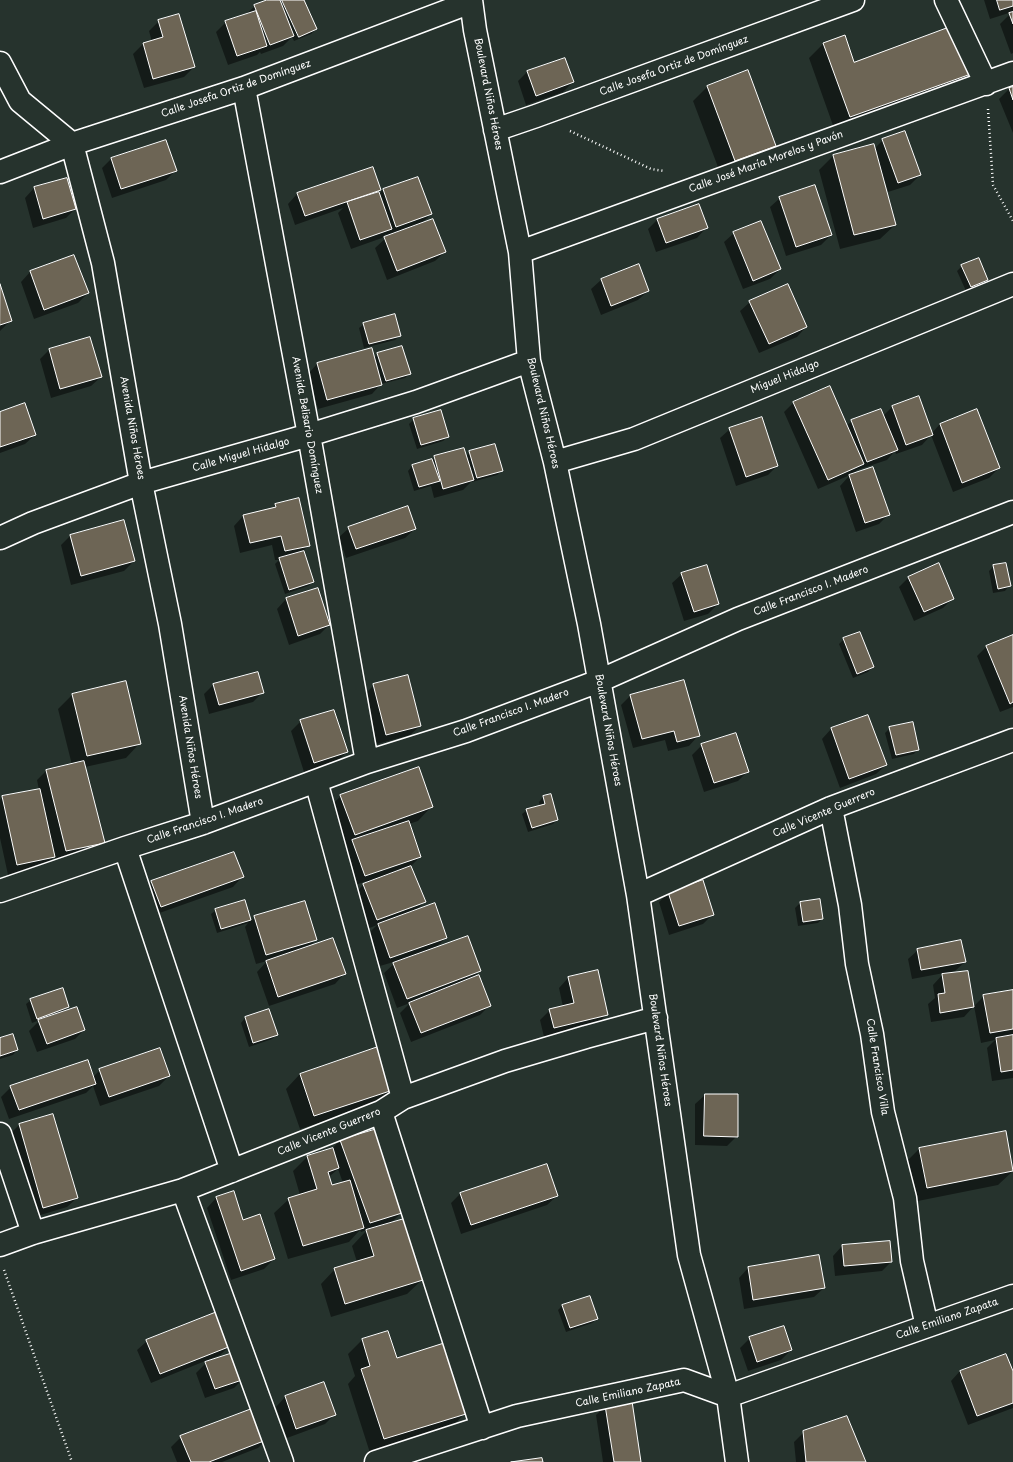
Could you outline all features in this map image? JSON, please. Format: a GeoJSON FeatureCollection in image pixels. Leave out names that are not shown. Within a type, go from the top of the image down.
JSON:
{"type":"FeatureCollection","features":[{"type":"Feature","properties":{"kind":"street","name":"Calle Josefa Ortiz de Domínguez"},"geometry":{"type":"LineString","coordinates":[[495,130],[853,0]]}},
{"type":"Feature","properties":{"kind":"street"},"geometry":{"type":"LineString","coordinates":[[946,0],[986,84]]}},
{"type":"Feature","properties":{"kind":"street","name":"Calle Josefa Ortiz de Domínguez"},"geometry":{"type":"LineString","coordinates":[[0,172],[72,144],[244,88],[471,1]]}},
{"type":"Feature","properties":{"kind":"street","name":"Boulevard Niños Héroes"},"geometry":{"type":"LineString","coordinates":[[471,1],[475,30],[520,252],[529,361],[555,462],[589,624],[638,895],[689,1255],[728,1396],[737,1462]]}},
{"type":"Feature","properties":{"kind":"street"},"geometry":{"type":"LineString","coordinates":[[0,63],[20,101],[72,144]]}},
{"type":"Feature","properties":{"kind":"street","name":"Calle José María Morelos y Pavón"},"geometry":{"type":"LineString","coordinates":[[520,252],[1013,73]]}},
{"type":"Feature","properties":{"kind":"street","name":"Avenida Belisario Domínguez"},"geometry":{"type":"LineString","coordinates":[[244,88],[309,435],[367,762]]}},
{"type":"Feature","properties":{"kind":"street","name":"Avenida Niños Héroes"},"geometry":{"type":"LineString","coordinates":[[72,144],[103,263],[141,483],[170,624],[203,823]]}},
{"type":"Feature","properties":{"kind":"street","name":"Miguel Hidalgo"},"geometry":{"type":"LineString","coordinates":[[555,462],[634,439],[1013,284]]}},
{"type":"Feature","properties":{"kind":"street","name":"Calle Miguel Hidalgo"},"geometry":{"type":"LineString","coordinates":[[0,538],[33,523],[141,483],[309,435],[416,402],[529,361]]}},
{"type":"Feature","properties":{"kind":"street","name":"Calle Francisco I. Madero"},"geometry":{"type":"LineString","coordinates":[[0,891],[203,823],[367,762],[466,731],[599,681],[738,619],[1013,512]]}},
{"type":"Feature","properties":{"kind":"street","name":"Calle Vicente Guerrero"},"geometry":{"type":"LineString","coordinates":[[638,895],[831,808],[1013,740]]}},
{"type":"Feature","properties":{"kind":"street"},"geometry":{"type":"LineString","coordinates":[[316,781],[403,1098]]}},
{"type":"Feature","properties":{"kind":"street","name":"Calle Francisco Villa"},"geometry":{"type":"LineString","coordinates":[[831,808],[850,905],[857,964],[872,1034],[883,1112],[905,1198],[912,1261],[927,1326]]}},
{"type":"Feature","properties":{"kind":"street"},"geometry":{"type":"LineString","coordinates":[[125,848],[232,1171]]}},
{"type":"Feature","properties":{"kind":"street","name":"Calle Vicente Guerrero"},"geometry":{"type":"LineString","coordinates":[[1,1255],[33,1233],[183,1190],[381,1112],[403,1098],[505,1061],[656,1018]]}},
{"type":"Feature","properties":{"kind":"street"},"geometry":{"type":"LineString","coordinates":[[381,1112],[482,1428]]}},
{"type":"Feature","properties":{"kind":"street"},"geometry":{"type":"LineString","coordinates":[[0,1134],[33,1233]]}},
{"type":"Feature","properties":{"kind":"street"},"geometry":{"type":"LineString","coordinates":[[183,1190],[282,1462]]}},
{"type":"Feature","properties":{"kind":"street","name":"Calle Emiliano Zapata"},"geometry":{"type":"LineString","coordinates":[[376,1462],[517,1416],[684,1380],[728,1396],[1013,1296]]}},
{"type":"Feature","properties":{"kind":"path"},"geometry":{"type":"LineString","coordinates":[[986,84],[993,185],[1013,221]]}},
{"type":"Feature","properties":{"kind":"path"},"geometry":{"type":"LineString","coordinates":[[536,116],[651,169],[665,171]]}},
{"type":"Feature","properties":{"kind":"path"},"geometry":{"type":"LineString","coordinates":[[1,1255],[72,1462]]}},
{"type":"Feature","properties":{"kind":"building"},"geometry":{"type":"Polygon","coordinates":[[[267,0],[280,0],[294,36],[270,45],[254,5],[267,0]]]}},
{"type":"Feature","properties":{"kind":"building"},"geometry":{"type":"Polygon","coordinates":[[[282,0],[304,0],[317,29],[299,37],[282,0]]]}},
{"type":"Feature","properties":{"kind":"building"},"geometry":{"type":"Polygon","coordinates":[[[997,0],[1013,0],[1013,6],[1000,10],[997,0]]]}},
{"type":"Feature","properties":{"kind":"building"},"geometry":{"type":"Polygon","coordinates":[[[256,11],[267,46],[237,56],[225,21],[256,11]]]}},
{"type":"Feature","properties":{"kind":"building"},"geometry":{"type":"Polygon","coordinates":[[[1013,12],[1013,24],[1009,13],[1013,12]]]}},
{"type":"Feature","properties":{"kind":"building"},"geometry":{"type":"Polygon","coordinates":[[[179,14],[195,67],[153,79],[143,43],[163,37],[158,20],[179,14]]]}},
{"type":"Feature","properties":{"kind":"building"},"geometry":{"type":"Polygon","coordinates":[[[953,26],[971,74],[850,117],[823,43],[845,35],[854,62],[953,26]]]}},
{"type":"Feature","properties":{"kind":"building"},"geometry":{"type":"Polygon","coordinates":[[[565,58],[574,82],[536,96],[527,71],[565,58]]]}},
{"type":"Feature","properties":{"kind":"building"},"geometry":{"type":"Polygon","coordinates":[[[748,70],[776,146],[735,161],[707,86],[748,70]]]}},
{"type":"Feature","properties":{"kind":"building"},"geometry":{"type":"Polygon","coordinates":[[[1013,87],[1013,100],[1009,88],[1013,87]]]}},
{"type":"Feature","properties":{"kind":"building"},"geometry":{"type":"Polygon","coordinates":[[[905,131],[921,175],[898,183],[882,139],[905,131]]]}},
{"type":"Feature","properties":{"kind":"building"},"geometry":{"type":"Polygon","coordinates":[[[166,140],[177,171],[121,189],[111,158],[166,140]]]}},
{"type":"Feature","properties":{"kind":"building"},"geometry":{"type":"Polygon","coordinates":[[[874,144],[896,225],[854,235],[833,155],[874,144]]]}},
{"type":"Feature","properties":{"kind":"building"},"geometry":{"type":"Polygon","coordinates":[[[373,167],[381,190],[305,216],[297,193],[373,167]]]}},
{"type":"Feature","properties":{"kind":"building"},"geometry":{"type":"Polygon","coordinates":[[[418,177],[432,214],[396,227],[383,189],[418,177]]]}},
{"type":"Feature","properties":{"kind":"building"},"geometry":{"type":"Polygon","coordinates":[[[67,178],[76,209],[43,219],[34,187],[67,178]]]}},
{"type":"Feature","properties":{"kind":"building"},"geometry":{"type":"Polygon","coordinates":[[[815,185],[832,235],[796,247],[779,197],[815,185]]]}},
{"type":"Feature","properties":{"kind":"building"},"geometry":{"type":"Polygon","coordinates":[[[379,192],[392,229],[360,240],[347,202],[379,192]]]}},
{"type":"Feature","properties":{"kind":"building"},"geometry":{"type":"Polygon","coordinates":[[[699,204],[708,228],[666,243],[657,219],[699,204]]]}},
{"type":"Feature","properties":{"kind":"building"},"geometry":{"type":"Polygon","coordinates":[[[433,219],[446,252],[397,271],[384,237],[433,219]]]}},
{"type":"Feature","properties":{"kind":"building"},"geometry":{"type":"Polygon","coordinates":[[[761,221],[781,269],[753,281],[733,232],[761,221]]]}},
{"type":"Feature","properties":{"kind":"building"},"geometry":{"type":"Polygon","coordinates":[[[74,255],[89,293],[44,310],[30,271],[74,255]]]}},
{"type":"Feature","properties":{"kind":"building"},"geometry":{"type":"Polygon","coordinates":[[[979,258],[988,280],[971,287],[961,265],[979,258]]]}},
{"type":"Feature","properties":{"kind":"building"},"geometry":{"type":"Polygon","coordinates":[[[639,264],[649,291],[611,306],[601,279],[639,264]]]}},
{"type":"Feature","properties":{"kind":"building"},"geometry":{"type":"Polygon","coordinates":[[[0,284],[12,321],[0,325],[0,284]]]}},
{"type":"Feature","properties":{"kind":"building"},"geometry":{"type":"Polygon","coordinates":[[[788,284],[807,327],[769,344],[749,301],[788,284]]]}},
{"type":"Feature","properties":{"kind":"building"},"geometry":{"type":"Polygon","coordinates":[[[395,314],[401,336],[369,344],[363,323],[395,314]]]}},
{"type":"Feature","properties":{"kind":"building"},"geometry":{"type":"Polygon","coordinates":[[[90,337],[102,377],[60,389],[49,349],[90,337]]]}},
{"type":"Feature","properties":{"kind":"building"},"geometry":{"type":"Polygon","coordinates":[[[402,346],[411,374],[386,381],[377,353],[402,346]]]}},
{"type":"Feature","properties":{"kind":"building"},"geometry":{"type":"Polygon","coordinates":[[[372,348],[382,385],[327,400],[317,363],[372,348]]]}},
{"type":"Feature","properties":{"kind":"building"},"geometry":{"type":"Polygon","coordinates":[[[830,386],[864,464],[828,480],[793,402],[830,386]]]}},
{"type":"Feature","properties":{"kind":"building"},"geometry":{"type":"Polygon","coordinates":[[[919,396],[933,435],[906,445],[892,406],[919,396]]]}},
{"type":"Feature","properties":{"kind":"building"},"geometry":{"type":"Polygon","coordinates":[[[25,403],[36,435],[0,447],[0,412],[25,403]]]}},
{"type":"Feature","properties":{"kind":"building"},"geometry":{"type":"Polygon","coordinates":[[[881,409],[898,450],[867,462],[851,420],[881,409]]]}},
{"type":"Feature","properties":{"kind":"building"},"geometry":{"type":"Polygon","coordinates":[[[977,409],[1000,468],[962,483],[940,424],[977,409]]]}},
{"type":"Feature","properties":{"kind":"building"},"geometry":{"type":"Polygon","coordinates":[[[441,410],[449,437],[421,445],[413,418],[441,410]]]}},
{"type":"Feature","properties":{"kind":"building"},"geometry":{"type":"Polygon","coordinates":[[[762,417],[778,466],[746,477],[729,428],[762,417]]]}},
{"type":"Feature","properties":{"kind":"building"},"geometry":{"type":"Polygon","coordinates":[[[495,444],[503,471],[477,478],[469,451],[495,444]]]}},
{"type":"Feature","properties":{"kind":"building"},"geometry":{"type":"Polygon","coordinates":[[[464,448],[474,480],[443,489],[434,456],[464,448]]]}},
{"type":"Feature","properties":{"kind":"building"},"geometry":{"type":"Polygon","coordinates":[[[432,459],[440,481],[419,487],[412,465],[432,459]]]}},
{"type":"Feature","properties":{"kind":"building"},"geometry":{"type":"Polygon","coordinates":[[[873,467],[890,515],[865,523],[849,475],[873,467]]]}},
{"type":"Feature","properties":{"kind":"building"},"geometry":{"type":"Polygon","coordinates":[[[299,498],[310,546],[285,551],[281,536],[250,543],[243,515],[276,507],[275,504],[299,498]]]}},
{"type":"Feature","properties":{"kind":"building"},"geometry":{"type":"Polygon","coordinates":[[[408,506],[416,529],[356,549],[348,527],[408,506]]]}},
{"type":"Feature","properties":{"kind":"building"},"geometry":{"type":"Polygon","coordinates":[[[124,520],[135,561],[81,576],[70,535],[124,520]]]}},
{"type":"Feature","properties":{"kind":"building"},"geometry":{"type":"Polygon","coordinates":[[[304,551],[314,582],[289,590],[279,558],[304,551]]]}},
{"type":"Feature","properties":{"kind":"building"},"geometry":{"type":"Polygon","coordinates":[[[939,563],[954,599],[924,612],[908,577],[939,563]]]}},
{"type":"Feature","properties":{"kind":"building"},"geometry":{"type":"Polygon","coordinates":[[[1006,563],[1011,586],[998,589],[993,565],[1006,563]]]}},
{"type":"Feature","properties":{"kind":"building"},"geometry":{"type":"Polygon","coordinates":[[[707,565],[719,604],[694,612],[681,573],[707,565]]]}},
{"type":"Feature","properties":{"kind":"building"},"geometry":{"type":"Polygon","coordinates":[[[318,588],[330,625],[298,636],[286,598],[318,588]]]}},
{"type":"Feature","properties":{"kind":"building"},"geometry":{"type":"Polygon","coordinates":[[[860,632],[874,667],[857,674],[843,638],[860,632]]]}},
{"type":"Feature","properties":{"kind":"building"},"geometry":{"type":"Polygon","coordinates":[[[1013,635],[1013,702],[1010,704],[986,646],[1013,635]]]}},
{"type":"Feature","properties":{"kind":"building"},"geometry":{"type":"Polygon","coordinates":[[[258,672],[264,693],[219,705],[213,684],[258,672]]]}},
{"type":"Feature","properties":{"kind":"building"},"geometry":{"type":"Polygon","coordinates":[[[408,675],[421,726],[386,735],[373,684],[408,675]]]}},
{"type":"Feature","properties":{"kind":"building"},"geometry":{"type":"Polygon","coordinates":[[[684,680],[700,736],[677,742],[674,731],[642,739],[630,695],[684,680]]]}},
{"type":"Feature","properties":{"kind":"building"},"geometry":{"type":"Polygon","coordinates":[[[126,681],[141,744],[87,756],[72,694],[126,681]]]}},
{"type":"Feature","properties":{"kind":"building"},"geometry":{"type":"Polygon","coordinates":[[[334,710],[348,752],[314,763],[300,720],[334,710]]]}},
{"type":"Feature","properties":{"kind":"building"},"geometry":{"type":"Polygon","coordinates":[[[868,715],[887,765],[849,779],[831,728],[868,715]]]}},
{"type":"Feature","properties":{"kind":"building"},"geometry":{"type":"Polygon","coordinates":[[[913,722],[919,750],[896,755],[889,727],[913,722]]]}},
{"type":"Feature","properties":{"kind":"building"},"geometry":{"type":"Polygon","coordinates":[[[736,733],[749,772],[714,783],[701,744],[736,733]]]}},
{"type":"Feature","properties":{"kind":"building"},"geometry":{"type":"Polygon","coordinates":[[[84,761],[105,843],[66,851],[46,770],[84,761]]]}},
{"type":"Feature","properties":{"kind":"building"},"geometry":{"type":"Polygon","coordinates":[[[419,767],[433,807],[355,835],[340,795],[419,767]]]}},
{"type":"Feature","properties":{"kind":"building"},"geometry":{"type":"Polygon","coordinates":[[[40,789],[55,857],[17,865],[2,796],[40,789]]]}},
{"type":"Feature","properties":{"kind":"building"},"geometry":{"type":"Polygon","coordinates":[[[551,794],[558,820],[532,828],[526,809],[545,804],[543,796],[551,794]]]}},
{"type":"Feature","properties":{"kind":"building"},"geometry":{"type":"Polygon","coordinates":[[[409,821],[421,857],[365,876],[352,840],[409,821]]]}},
{"type":"Feature","properties":{"kind":"building"},"geometry":{"type":"Polygon","coordinates":[[[234,852],[244,877],[161,907],[151,881],[234,852]]]}},
{"type":"Feature","properties":{"kind":"building"},"geometry":{"type":"Polygon","coordinates":[[[411,866],[426,902],[377,920],[363,884],[411,866]]]}},
{"type":"Feature","properties":{"kind":"building"},"geometry":{"type":"Polygon","coordinates":[[[703,880],[714,915],[679,926],[668,892],[703,880]]]}},
{"type":"Feature","properties":{"kind":"building"},"geometry":{"type":"Polygon","coordinates":[[[820,899],[823,919],[803,922],[800,902],[820,899]]]}},
{"type":"Feature","properties":{"kind":"building"},"geometry":{"type":"Polygon","coordinates":[[[245,900],[251,920],[221,929],[215,909],[245,900]]]}},
{"type":"Feature","properties":{"kind":"building"},"geometry":{"type":"Polygon","coordinates":[[[305,901],[317,940],[266,955],[254,916],[305,901]]]}},
{"type":"Feature","properties":{"kind":"building"},"geometry":{"type":"Polygon","coordinates":[[[435,903],[447,938],[390,958],[378,924],[435,903]]]}},
{"type":"Feature","properties":{"kind":"building"},"geometry":{"type":"Polygon","coordinates":[[[468,936],[481,971],[407,999],[393,963],[468,936]]]}},
{"type":"Feature","properties":{"kind":"building"},"geometry":{"type":"Polygon","coordinates":[[[333,938],[346,974],[278,997],[266,961],[333,938]]]}},
{"type":"Feature","properties":{"kind":"building"},"geometry":{"type":"Polygon","coordinates":[[[961,940],[966,962],[921,970],[917,949],[961,940]]]}},
{"type":"Feature","properties":{"kind":"building"},"geometry":{"type":"Polygon","coordinates":[[[598,970],[608,1015],[554,1028],[549,1009],[574,1003],[568,977],[598,970]]]}},
{"type":"Feature","properties":{"kind":"building"},"geometry":{"type":"Polygon","coordinates":[[[968,971],[974,1007],[940,1013],[938,994],[945,993],[942,974],[968,971]]]}},
{"type":"Feature","properties":{"kind":"building"},"geometry":{"type":"Polygon","coordinates":[[[479,975],[491,1006],[421,1033],[409,1003],[479,975]]]}},
{"type":"Feature","properties":{"kind":"building"},"geometry":{"type":"Polygon","coordinates":[[[63,988],[69,1007],[37,1019],[30,999],[63,988]]]}},
{"type":"Feature","properties":{"kind":"building"},"geometry":{"type":"Polygon","coordinates":[[[1013,990],[1013,1029],[990,1033],[983,995],[1013,990]]]}},
{"type":"Feature","properties":{"kind":"building"},"geometry":{"type":"Polygon","coordinates":[[[77,1007],[85,1030],[47,1044],[38,1020],[77,1007]]]}},
{"type":"Feature","properties":{"kind":"building"},"geometry":{"type":"Polygon","coordinates":[[[269,1009],[278,1035],[253,1043],[245,1017],[269,1009]]]}},
{"type":"Feature","properties":{"kind":"building"},"geometry":{"type":"Polygon","coordinates":[[[13,1034],[18,1050],[0,1056],[0,1038],[13,1034]]]}},
{"type":"Feature","properties":{"kind":"building"},"geometry":{"type":"Polygon","coordinates":[[[1013,1035],[1013,1070],[1001,1072],[996,1038],[1013,1035]]]}},
{"type":"Feature","properties":{"kind":"building"},"geometry":{"type":"Polygon","coordinates":[[[378,1047],[393,1090],[314,1116],[300,1074],[378,1047]]]}},
{"type":"Feature","properties":{"kind":"building"},"geometry":{"type":"Polygon","coordinates":[[[160,1048],[170,1076],[109,1097],[99,1069],[160,1048]]]}},
{"type":"Feature","properties":{"kind":"building"},"geometry":{"type":"Polygon","coordinates":[[[88,1060],[96,1084],[19,1110],[10,1086],[88,1060]]]}},
{"type":"Feature","properties":{"kind":"building"},"geometry":{"type":"Polygon","coordinates":[[[705,1094],[738,1094],[738,1137],[704,1136],[705,1094]]]}},
{"type":"Feature","properties":{"kind":"building"},"geometry":{"type":"Polygon","coordinates":[[[53,1114],[78,1198],[43,1208],[19,1124],[53,1114]]]}},
{"type":"Feature","properties":{"kind":"building"},"geometry":{"type":"Polygon","coordinates":[[[377,1129],[402,1213],[370,1223],[340,1140],[377,1129]]]}},
{"type":"Feature","properties":{"kind":"building"},"geometry":{"type":"Polygon","coordinates":[[[1006,1131],[1013,1171],[927,1188],[919,1148],[1006,1131]]]}},
{"type":"Feature","properties":{"kind":"building"},"geometry":{"type":"Polygon","coordinates":[[[333,1148],[339,1168],[328,1172],[332,1185],[350,1180],[364,1228],[303,1246],[288,1198],[317,1189],[307,1156],[333,1148]]]}},
{"type":"Feature","properties":{"kind":"building"},"geometry":{"type":"Polygon","coordinates":[[[547,1164],[558,1196],[471,1225],[460,1193],[547,1164]]]}},
{"type":"Feature","properties":{"kind":"building"},"geometry":{"type":"Polygon","coordinates":[[[234,1191],[243,1220],[260,1214],[275,1259],[241,1271],[216,1197],[234,1191]]]}},
{"type":"Feature","properties":{"kind":"building"},"geometry":{"type":"Polygon","coordinates":[[[404,1219],[423,1280],[345,1304],[334,1268],[374,1256],[366,1230],[404,1219]]]}},
{"type":"Feature","properties":{"kind":"building"},"geometry":{"type":"Polygon","coordinates":[[[890,1241],[892,1262],[844,1266],[842,1245],[890,1241]]]}},
{"type":"Feature","properties":{"kind":"building"},"geometry":{"type":"Polygon","coordinates":[[[819,1255],[825,1288],[753,1300],[748,1267],[819,1255]]]}},
{"type":"Feature","properties":{"kind":"building"},"geometry":{"type":"Polygon","coordinates":[[[590,1296],[598,1319],[570,1328],[562,1305],[590,1296]]]}},
{"type":"Feature","properties":{"kind":"building"},"geometry":{"type":"Polygon","coordinates":[[[217,1312],[231,1346],[160,1374],[146,1340],[217,1312]]]}},
{"type":"Feature","properties":{"kind":"building"},"geometry":{"type":"Polygon","coordinates":[[[784,1326],[792,1350],[757,1362],[749,1337],[784,1326]]]}},
{"type":"Feature","properties":{"kind":"building"},"geometry":{"type":"Polygon","coordinates":[[[388,1331],[397,1358],[444,1343],[466,1414],[384,1439],[361,1369],[370,1366],[362,1339],[388,1331]]]}},
{"type":"Feature","properties":{"kind":"building"},"geometry":{"type":"Polygon","coordinates":[[[236,1352],[245,1379],[215,1389],[205,1362],[236,1352]]]}},
{"type":"Feature","properties":{"kind":"building"},"geometry":{"type":"Polygon","coordinates":[[[1006,1354],[1013,1371],[1013,1403],[977,1416],[960,1371],[1006,1354]]]}},
{"type":"Feature","properties":{"kind":"building"},"geometry":{"type":"Polygon","coordinates":[[[324,1382],[336,1415],[296,1429],[285,1396],[324,1382]]]}},
{"type":"Feature","properties":{"kind":"building"},"geometry":{"type":"Polygon","coordinates":[[[632,1401],[641,1462],[614,1462],[605,1405],[632,1401]]]}},
{"type":"Feature","properties":{"kind":"building"},"geometry":{"type":"Polygon","coordinates":[[[257,1407],[269,1439],[209,1462],[191,1462],[180,1436],[257,1407]]]}},
{"type":"Feature","properties":{"kind":"building"},"geometry":{"type":"Polygon","coordinates":[[[847,1416],[866,1462],[806,1462],[803,1431],[847,1416]]]}},
{"type":"Feature","properties":{"kind":"building"},"geometry":{"type":"Polygon","coordinates":[[[542,1458],[543,1462],[511,1462],[542,1458]]]}}]}
